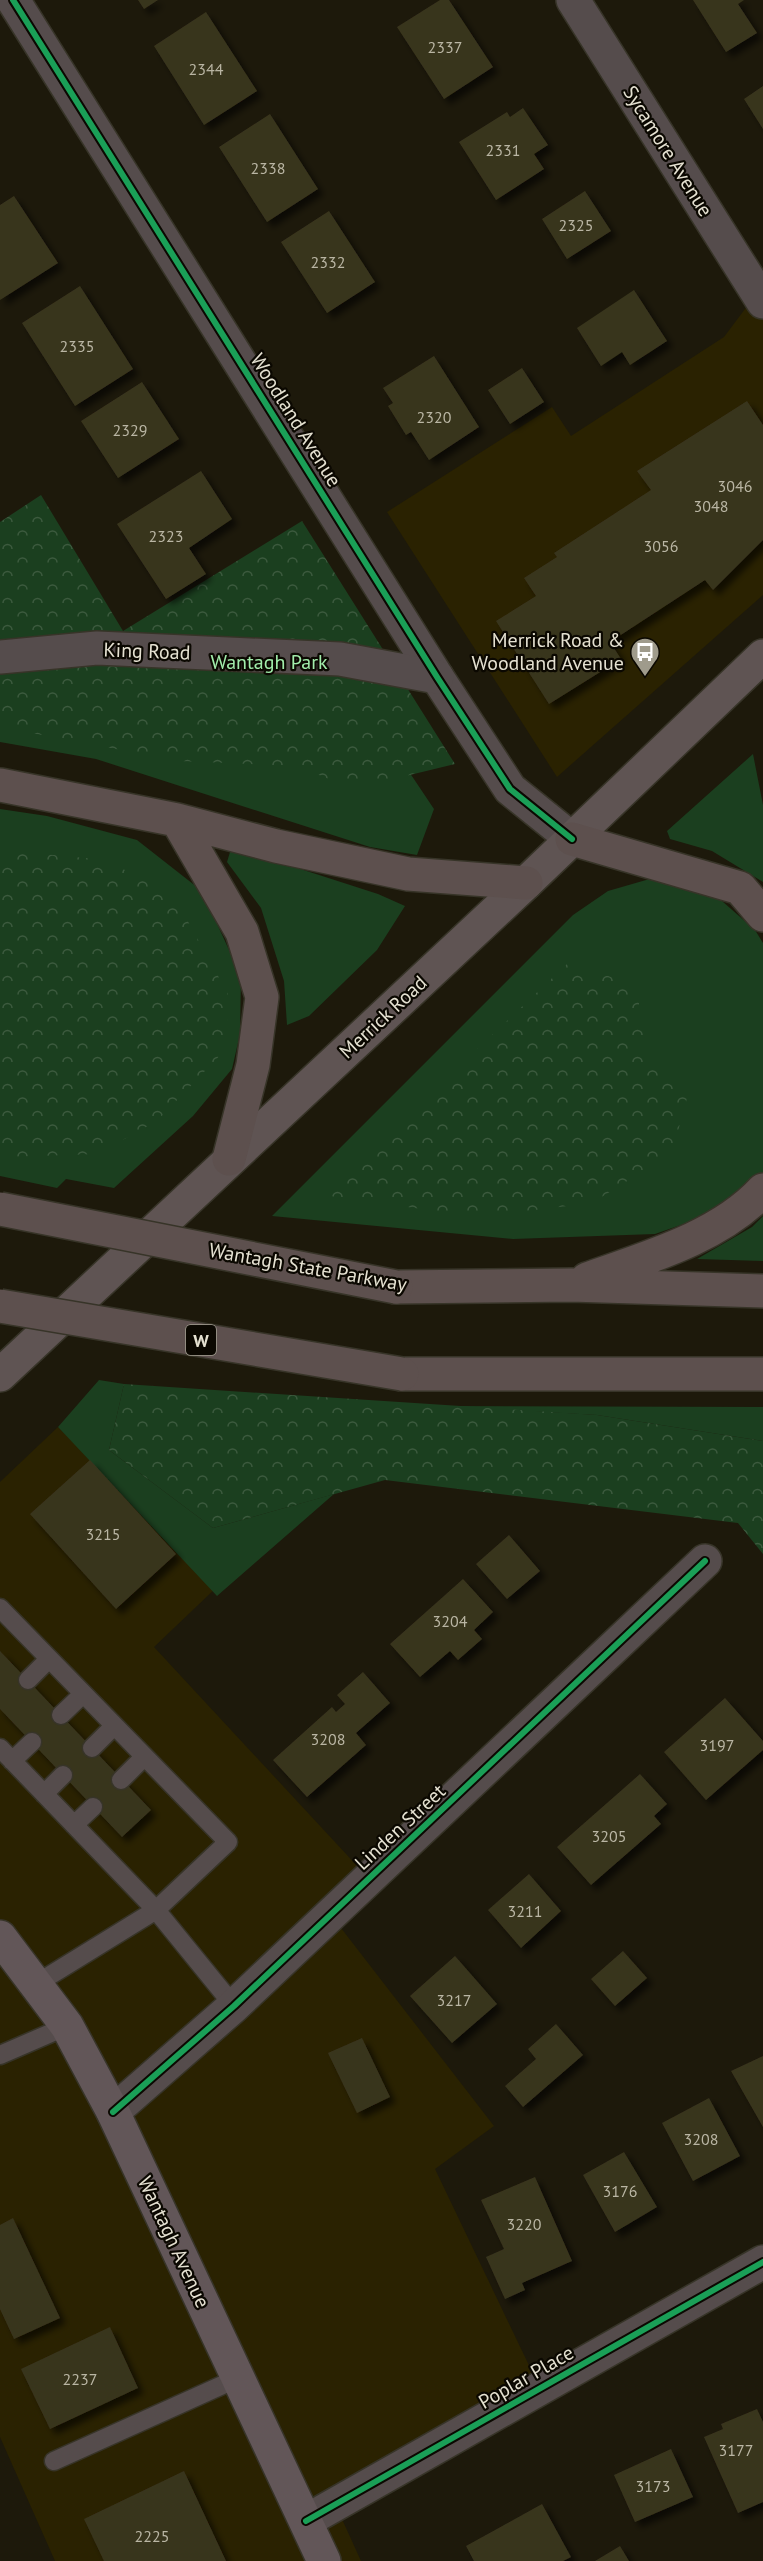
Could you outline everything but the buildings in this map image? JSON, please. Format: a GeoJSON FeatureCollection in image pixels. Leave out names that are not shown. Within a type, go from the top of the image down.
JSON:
{"type":"FeatureCollection","features":[{"type":"Feature","properties":{"kind":"highway"},"geometry":{"type":"LineString","coordinates":[[0,785],[177,820],[276,846],[408,874],[526,883]]}},
{"type":"Feature","properties":{"kind":"highway"},"geometry":{"type":"LineString","coordinates":[[177,820],[242,932],[262,997],[253,1065],[229,1159]]}},
{"type":"Feature","properties":{"kind":"highway"},"geometry":{"type":"LineString","coordinates":[[572,839],[740,888],[763,915]]}},
{"type":"Feature","properties":{"kind":"highway"},"geometry":{"type":"LineString","coordinates":[[571,1285],[675,1248],[747,1207],[763,1190]]}},
{"type":"Feature","properties":{"kind":"highway","name":"Wantagh State Parkway"},"geometry":{"type":"LineString","coordinates":[[0,1209],[396,1287],[571,1285],[763,1292]]}},
{"type":"Feature","properties":{"kind":"highway","name":"W"},"geometry":{"type":"LineString","coordinates":[[0,1306],[402,1374],[763,1374]]}},
{"type":"Feature","properties":{"kind":"main road","name":"Merrick Road"},"geometry":{"type":"LineString","coordinates":[[0,1375],[526,883],[763,656]]}},
{"type":"Feature","properties":{"kind":"main road","name":"Wantagh Avenue"},"geometry":{"type":"LineString","coordinates":[[0,1937],[67,2026],[113,2112],[324,2561]]}},
{"type":"Feature","properties":{"kind":"street","name":"Woodland Avenue"},"geometry":{"type":"LineString","coordinates":[[13,0],[437,677],[510,789],[572,839]]}},
{"type":"Feature","properties":{"kind":"street","name":"Sycamore Avenue"},"geometry":{"type":"LineString","coordinates":[[573,0],[763,302]]}},
{"type":"Feature","properties":{"kind":"street","name":"King Road"},"geometry":{"type":"LineString","coordinates":[[0,657],[97,648],[340,659],[437,677]]}},
{"type":"Feature","properties":{"kind":"street","name":"Linden Street"},"geometry":{"type":"LineString","coordinates":[[113,2112],[234,2006],[705,1561]]}},
{"type":"Feature","properties":{"kind":"street","name":"Poplar Place"},"geometry":{"type":"LineString","coordinates":[[306,2521],[763,2262]]}},
{"type":"Feature","properties":{"kind":"lane"},"geometry":{"type":"LineString","coordinates":[[0,1608],[228,1842],[156,1910],[36,1984]]}},
{"type":"Feature","properties":{"kind":"lane"},"geometry":{"type":"LineString","coordinates":[[28,1680],[49,1659]]}},
{"type":"Feature","properties":{"kind":"lane"},"geometry":{"type":"LineString","coordinates":[[61,1715],[83,1694]]}},
{"type":"Feature","properties":{"kind":"lane"},"geometry":{"type":"LineString","coordinates":[[92,1748],[114,1726]]}},
{"type":"Feature","properties":{"kind":"lane"},"geometry":{"type":"LineString","coordinates":[[32,1742],[6,1755],[156,1910],[234,2006]]}},
{"type":"Feature","properties":{"kind":"lane"},"geometry":{"type":"LineString","coordinates":[[121,1780],[144,1757]]}},
{"type":"Feature","properties":{"kind":"lane"},"geometry":{"type":"LineString","coordinates":[[44,1794],[63,1775]]}},
{"type":"Feature","properties":{"kind":"lane"},"geometry":{"type":"LineString","coordinates":[[74,1825],[93,1807]]}},
{"type":"Feature","properties":{"kind":"lane"},"geometry":{"type":"LineString","coordinates":[[0,2055],[67,2026]]}},
{"type":"Feature","properties":{"kind":"lane"},"geometry":{"type":"LineString","coordinates":[[54,2461],[238,2378]]}},
{"type":"Feature","properties":{"kind":"shaded area"},"geometry":{"type":"Polygon","coordinates":[[[763,285],[763,595],[557,777],[387,512],[552,407],[571,436],[724,337],[763,285]]]}},
{"type":"Feature","properties":{"kind":"shaded area"},"geometry":{"type":"Polygon","coordinates":[[[58,1427],[218,1586],[154,1647],[360,1869],[324,1906],[494,2126],[435,2169],[536,2380],[332,2497],[361,2561],[55,2561],[0,2437],[0,1482],[58,1427]]]}},
{"type":"Feature","properties":{"kind":"green space","name":"Wantagh Park"},"geometry":{"type":"Polygon","coordinates":[[[41,495],[123,631],[302,521],[455,764],[352,789],[298,766],[179,761],[0,727],[0,522],[41,495]]]}},
{"type":"Feature","properties":{"kind":"green space"},"geometry":{"type":"Polygon","coordinates":[[[0,688],[367,709],[434,809],[417,855],[370,847],[96,759],[0,742],[0,688]]]}},
{"type":"Feature","properties":{"kind":"green space"},"geometry":{"type":"Polygon","coordinates":[[[753,754],[763,805],[763,882],[712,851],[670,839],[667,831],[753,754]]]}},
{"type":"Feature","properties":{"kind":"green space"},"geometry":{"type":"Polygon","coordinates":[[[0,809],[47,816],[137,840],[202,891],[241,976],[240,1034],[232,1069],[193,1116],[114,1188],[66,1179],[57,1188],[0,1176],[0,809]]]}},
{"type":"Feature","properties":{"kind":"green space"},"geometry":{"type":"Polygon","coordinates":[[[0,850],[107,860],[175,898],[228,994],[226,1049],[157,1121],[97,1154],[7,1157],[0,1154],[0,850]]]}},
{"type":"Feature","properties":{"kind":"green space"},"geometry":{"type":"Polygon","coordinates":[[[242,850],[378,894],[405,906],[377,950],[309,1016],[287,1025],[284,981],[261,908],[227,862],[230,852],[242,850]]]}},
{"type":"Feature","properties":{"kind":"green space"},"geometry":{"type":"Polygon","coordinates":[[[653,878],[714,894],[755,930],[763,943],[763,1173],[721,1211],[655,1234],[513,1239],[272,1216],[573,915],[608,891],[653,878]]]}},
{"type":"Feature","properties":{"kind":"green space"},"geometry":{"type":"Polygon","coordinates":[[[567,964],[639,985],[639,1012],[648,1056],[689,1091],[672,1153],[592,1203],[478,1217],[323,1195],[567,964]]]}},
{"type":"Feature","properties":{"kind":"green space"},"geometry":{"type":"Polygon","coordinates":[[[763,1216],[763,1261],[697,1259],[752,1227],[763,1216]]]}},
{"type":"Feature","properties":{"kind":"green space"},"geometry":{"type":"Polygon","coordinates":[[[99,1380],[124,1384],[109,1450],[213,1528],[334,1494],[217,1596],[58,1427],[99,1380]]]}},
{"type":"Feature","properties":{"kind":"green space"},"geometry":{"type":"Polygon","coordinates":[[[124,1384],[597,1415],[763,1441],[763,1554],[738,1523],[385,1480],[213,1528],[109,1450],[124,1384]]]}},
{"type":"Feature","properties":{"kind":"green space"},"geometry":{"type":"Polygon","coordinates":[[[435,1406],[763,1407],[763,1441],[597,1415],[435,1406]]]}},
{"type":"Feature","properties":{"kind":"cycle path"},"geometry":{"type":"LineString","coordinates":[[13,0],[437,677],[510,789],[572,839]]}},
{"type":"Feature","properties":{"kind":"cycle path"},"geometry":{"type":"LineString","coordinates":[[113,2112],[234,2006],[705,1561]]}},
{"type":"Feature","properties":{"kind":"cycle path"},"geometry":{"type":"LineString","coordinates":[[306,2521],[763,2262]]}},
{"type":"Feature","properties":{"kind":"place","name":"Merrick Road & Woodland Avenue"},"geometry":{"type":"Point","coordinates":[645,678]}}]}
